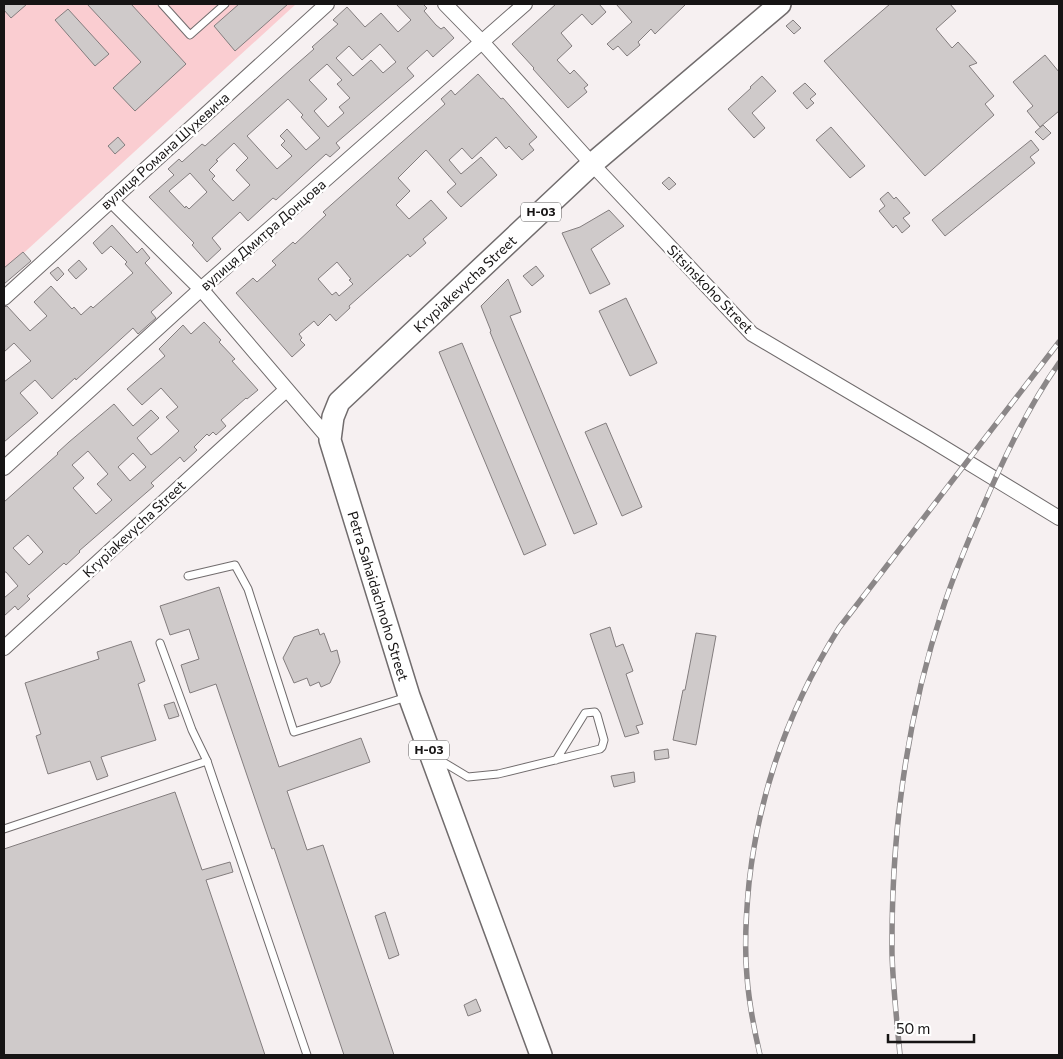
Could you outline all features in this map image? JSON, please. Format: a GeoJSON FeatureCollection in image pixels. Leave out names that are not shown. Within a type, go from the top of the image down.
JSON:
{"type":"FeatureCollection","features":[{"type":"Feature","properties":{"kind":"main road","name":"Krypiakevycha Street"},"geometry":{"type":"LineString","coordinates":[[330,440],[332,417],[339,402],[592,164],[780,4]]}},
{"type":"Feature","properties":{"kind":"main road","name":"Petra Sahaidachnoho Street"},"geometry":{"type":"LineString","coordinates":[[330,440],[410,696],[542,1055]]}},
{"type":"Feature","properties":{"kind":"street","name":"вулиця Романа Шухевича"},"geometry":{"type":"LineString","coordinates":[[4,298],[327,4]]}},
{"type":"Feature","properties":{"kind":"street","name":"Sitsinskoho Street"},"geometry":{"type":"LineString","coordinates":[[445,4],[483,42],[592,164],[752,334],[1059,518]]}},
{"type":"Feature","properties":{"kind":"street","name":"вулиця Дмитра Донцова"},"geometry":{"type":"LineString","coordinates":[[4,468],[201,289],[525,4]]}},
{"type":"Feature","properties":{"kind":"street","name":"Petra Sahaidachnoho Street"},"geometry":{"type":"LineString","coordinates":[[111,200],[201,289],[330,440]]}},
{"type":"Feature","properties":{"kind":"street","name":"Krypiakevycha Street"},"geometry":{"type":"LineString","coordinates":[[4,648],[286,390]]}},
{"type":"Feature","properties":{"kind":"lane"},"geometry":{"type":"LineString","coordinates":[[162,4],[190,35],[225,4]]}},
{"type":"Feature","properties":{"kind":"lane"},"geometry":{"type":"LineString","coordinates":[[188,576],[235,564],[248,589],[294,732],[410,696]]}},
{"type":"Feature","properties":{"kind":"lane"},"geometry":{"type":"LineString","coordinates":[[160,643],[192,730],[207,761],[307,1055]]}},
{"type":"Feature","properties":{"kind":"lane"},"geometry":{"type":"LineString","coordinates":[[431,755],[468,777],[498,774],[556,760],[602,747],[604,740],[595,712],[585,713],[556,760]]}},
{"type":"Feature","properties":{"kind":"lane"},"geometry":{"type":"LineString","coordinates":[[4,829],[207,761]]}},
{"type":"Feature","properties":{"kind":"shaded area"},"geometry":{"type":"Polygon","coordinates":[[[4,4],[296,4],[4,271],[4,4]]]}},
{"type":"Feature","properties":{"kind":"building"},"geometry":{"type":"Polygon","coordinates":[[[4,4],[27,4],[11,18],[4,10],[4,4]]]}},
{"type":"Feature","properties":{"kind":"building"},"geometry":{"type":"Polygon","coordinates":[[[87,4],[131,4],[186,64],[135,111],[113,88],[141,62],[87,4]]]}},
{"type":"Feature","properties":{"kind":"building"},"geometry":{"type":"Polygon","coordinates":[[[239,4],[288,4],[235,51],[214,26],[239,4]]]}},
{"type":"Feature","properties":{"kind":"building"},"geometry":{"type":"Polygon","coordinates":[[[396,4],[423,4],[427,8],[424,11],[436,25],[441,29],[444,27],[454,38],[433,57],[427,50],[407,68],[414,76],[336,143],[340,148],[330,157],[326,154],[276,200],[273,198],[248,221],[240,212],[212,238],[221,249],[207,262],[192,245],[194,243],[149,197],[174,175],[168,169],[179,159],[182,162],[202,144],[205,146],[314,49],[312,47],[338,24],[333,20],[347,7],[365,27],[381,13],[398,32],[411,20],[396,4]],[[380,44],[362,60],[349,46],[336,58],[353,76],[371,60],[383,73],[396,62],[380,44]],[[327,64],[309,80],[327,99],[314,111],[328,127],[344,113],[339,107],[350,98],[337,84],[342,80],[327,64]],[[288,99],[247,136],[277,169],[292,156],[281,145],[285,141],[280,136],[287,129],[306,150],[320,138],[288,99]],[[234,143],[216,160],[218,161],[209,170],[215,176],[212,179],[233,201],[250,185],[236,170],[248,158],[234,143]],[[190,173],[169,191],[185,208],[186,206],[189,209],[207,192],[190,173]]]}},
{"type":"Feature","properties":{"kind":"building"},"geometry":{"type":"Polygon","coordinates":[[[556,4],[599,4],[606,12],[592,25],[582,14],[561,33],[572,46],[557,60],[570,74],[574,70],[588,85],[584,88],[587,92],[568,108],[512,44],[556,4]]]}},
{"type":"Feature","properties":{"kind":"building"},"geometry":{"type":"Polygon","coordinates":[[[616,4],[686,4],[655,34],[651,29],[638,42],[640,45],[627,56],[618,46],[613,50],[607,44],[632,22],[616,4]]]}},
{"type":"Feature","properties":{"kind":"building"},"geometry":{"type":"Polygon","coordinates":[[[890,4],[950,4],[956,11],[936,29],[952,48],[958,42],[977,63],[969,66],[994,96],[985,104],[994,115],[925,176],[824,61],[890,4]]]}},
{"type":"Feature","properties":{"kind":"building"},"geometry":{"type":"Polygon","coordinates":[[[68,9],[109,54],[95,66],[55,20],[68,9]]]}},
{"type":"Feature","properties":{"kind":"building"},"geometry":{"type":"Polygon","coordinates":[[[793,20],[801,28],[794,34],[786,26],[793,20]]]}},
{"type":"Feature","properties":{"kind":"building"},"geometry":{"type":"Polygon","coordinates":[[[1045,55],[1059,72],[1059,111],[1040,127],[1027,111],[1033,106],[1013,82],[1045,55]]]}},
{"type":"Feature","properties":{"kind":"building"},"geometry":{"type":"Polygon","coordinates":[[[478,74],[501,99],[503,98],[537,137],[529,144],[534,150],[522,160],[509,146],[506,149],[496,137],[472,159],[462,148],[449,160],[461,174],[481,157],[497,175],[461,207],[447,192],[456,184],[426,150],[398,178],[410,191],[396,205],[409,219],[431,200],[447,218],[423,239],[426,243],[410,257],[408,254],[349,306],[350,308],[336,321],[330,314],[318,326],[314,321],[299,334],[302,338],[300,340],[305,345],[292,357],[236,293],[253,278],[257,282],[276,265],[272,261],[293,242],[295,244],[326,215],[323,212],[445,104],[441,99],[451,90],[455,95],[478,74]],[[337,262],[318,279],[332,295],[336,292],[339,296],[353,284],[349,280],[351,279],[337,262]]]}},
{"type":"Feature","properties":{"kind":"building"},"geometry":{"type":"Polygon","coordinates":[[[762,76],[776,91],[752,113],[765,128],[754,138],[728,109],[762,76]]]}},
{"type":"Feature","properties":{"kind":"building"},"geometry":{"type":"Polygon","coordinates":[[[805,83],[816,94],[810,99],[814,103],[807,109],[793,93],[805,83]]]}},
{"type":"Feature","properties":{"kind":"building"},"geometry":{"type":"Polygon","coordinates":[[[1043,125],[1051,133],[1043,140],[1035,132],[1043,125]]]}},
{"type":"Feature","properties":{"kind":"building"},"geometry":{"type":"Polygon","coordinates":[[[831,127],[865,166],[850,178],[816,140],[831,127]]]}},
{"type":"Feature","properties":{"kind":"building"},"geometry":{"type":"Polygon","coordinates":[[[118,137],[125,145],[115,154],[108,146],[118,137]]]}},
{"type":"Feature","properties":{"kind":"building"},"geometry":{"type":"Polygon","coordinates":[[[1031,140],[1039,150],[1030,157],[1035,163],[945,236],[932,220],[1031,140]]]}},
{"type":"Feature","properties":{"kind":"building"},"geometry":{"type":"Polygon","coordinates":[[[669,177],[676,184],[669,190],[662,183],[669,177]]]}},
{"type":"Feature","properties":{"kind":"building"},"geometry":{"type":"Polygon","coordinates":[[[888,192],[894,199],[896,197],[910,213],[903,218],[910,226],[902,233],[896,225],[893,228],[879,211],[885,206],[880,199],[888,192]]]}},
{"type":"Feature","properties":{"kind":"building"},"geometry":{"type":"Polygon","coordinates":[[[609,210],[624,226],[591,249],[610,284],[590,294],[562,233],[580,227],[609,210]]]}},
{"type":"Feature","properties":{"kind":"building"},"geometry":{"type":"Polygon","coordinates":[[[112,225],[137,253],[142,248],[150,258],[145,263],[172,293],[151,312],[156,318],[138,334],[133,328],[76,380],[75,378],[52,399],[35,380],[20,393],[38,413],[4,442],[4,382],[31,361],[14,343],[4,352],[4,307],[7,306],[30,331],[47,316],[34,302],[51,286],[72,309],[74,307],[81,315],[91,306],[93,308],[133,273],[125,264],[127,262],[111,246],[102,254],[93,243],[112,225]]]}},
{"type":"Feature","properties":{"kind":"building"},"geometry":{"type":"Polygon","coordinates":[[[23,252],[31,261],[4,284],[4,268],[23,252]]]}},
{"type":"Feature","properties":{"kind":"building"},"geometry":{"type":"Polygon","coordinates":[[[79,260],[87,269],[76,279],[68,270],[79,260]]]}},
{"type":"Feature","properties":{"kind":"building"},"geometry":{"type":"Polygon","coordinates":[[[536,266],[544,276],[532,286],[523,276],[536,266]]]}},
{"type":"Feature","properties":{"kind":"building"},"geometry":{"type":"Polygon","coordinates":[[[58,267],[64,274],[57,281],[50,273],[58,267]]]}},
{"type":"Feature","properties":{"kind":"building"},"geometry":{"type":"Polygon","coordinates":[[[508,279],[521,312],[510,316],[597,524],[574,534],[481,306],[508,279]]]}},
{"type":"Feature","properties":{"kind":"building"},"geometry":{"type":"Polygon","coordinates":[[[626,298],[657,363],[630,376],[599,311],[626,298]]]}},
{"type":"Feature","properties":{"kind":"building"},"geometry":{"type":"Polygon","coordinates":[[[204,322],[235,359],[232,361],[258,390],[221,420],[226,426],[216,435],[213,432],[209,436],[207,434],[194,447],[197,450],[184,462],[180,457],[151,483],[154,486],[79,551],[66,565],[64,563],[27,596],[30,599],[18,610],[15,606],[4,616],[4,598],[18,586],[4,572],[4,502],[69,442],[114,404],[133,426],[151,410],[159,418],[137,438],[151,455],[159,449],[179,431],[166,417],[178,407],[161,388],[142,405],[127,389],[165,356],[159,349],[183,325],[191,334],[204,322]],[[88,451],[72,465],[84,478],[73,488],[96,514],[112,500],[97,484],[108,474],[88,451]],[[133,453],[118,467],[130,481],[146,467],[133,453]],[[28,535],[13,548],[29,565],[43,552],[28,535]]]}},
{"type":"Feature","properties":{"kind":"building"},"geometry":{"type":"Polygon","coordinates":[[[462,343],[546,545],[524,555],[439,352],[462,343]]]}},
{"type":"Feature","properties":{"kind":"building"},"geometry":{"type":"Polygon","coordinates":[[[606,423],[642,507],[622,516],[585,432],[606,423]]]}},
{"type":"Feature","properties":{"kind":"building"},"geometry":{"type":"Polygon","coordinates":[[[219,587],[279,767],[361,738],[370,762],[287,791],[307,850],[323,845],[394,1055],[344,1055],[216,684],[190,693],[181,665],[199,659],[189,629],[170,635],[160,606],[219,587]]]}},
{"type":"Feature","properties":{"kind":"building"},"geometry":{"type":"Polygon","coordinates":[[[610,627],[616,647],[623,644],[633,671],[626,674],[643,724],[636,726],[639,733],[625,737],[590,634],[610,627]]]}},
{"type":"Feature","properties":{"kind":"building"},"geometry":{"type":"Polygon","coordinates":[[[318,629],[320,635],[324,633],[331,652],[337,650],[340,662],[330,683],[321,687],[319,682],[310,686],[307,678],[294,683],[283,658],[294,637],[318,629]]]}},
{"type":"Feature","properties":{"kind":"building"},"geometry":{"type":"Polygon","coordinates":[[[696,633],[716,636],[696,745],[673,740],[696,633]]]}},
{"type":"Feature","properties":{"kind":"building"},"geometry":{"type":"Polygon","coordinates":[[[131,641],[145,681],[138,684],[156,740],[101,757],[108,776],[97,780],[90,761],[48,774],[36,736],[41,734],[25,683],[99,659],[97,652],[131,641]]]}},
{"type":"Feature","properties":{"kind":"building"},"geometry":{"type":"Polygon","coordinates":[[[174,702],[179,716],[169,719],[164,705],[174,702]]]}},
{"type":"Feature","properties":{"kind":"building"},"geometry":{"type":"Polygon","coordinates":[[[668,749],[669,758],[655,760],[654,751],[668,749]]]}},
{"type":"Feature","properties":{"kind":"building"},"geometry":{"type":"Polygon","coordinates":[[[634,772],[635,782],[614,787],[611,776],[634,772]]]}},
{"type":"Feature","properties":{"kind":"building"},"geometry":{"type":"Polygon","coordinates":[[[175,792],[202,870],[230,862],[233,872],[206,880],[265,1055],[4,1055],[4,849],[175,792]]]}},
{"type":"Feature","properties":{"kind":"building"},"geometry":{"type":"Polygon","coordinates":[[[385,912],[399,955],[389,959],[375,916],[385,912]]]}},
{"type":"Feature","properties":{"kind":"building"},"geometry":{"type":"Polygon","coordinates":[[[476,999],[481,1011],[468,1016],[464,1005],[476,999]]]}},
{"type":"Feature","properties":{"kind":"railway"},"geometry":{"type":"LineString","coordinates":[[760,1055],[750,1006],[746,965],[747,906],[760,815],[779,750],[806,688],[839,628],[1059,342]]}},
{"type":"Feature","properties":{"kind":"railway"},"geometry":{"type":"LineString","coordinates":[[900,1055],[892,954],[894,866],[903,779],[919,692],[943,608],[969,539],[1015,438],[1036,399],[1059,363]]}}]}
